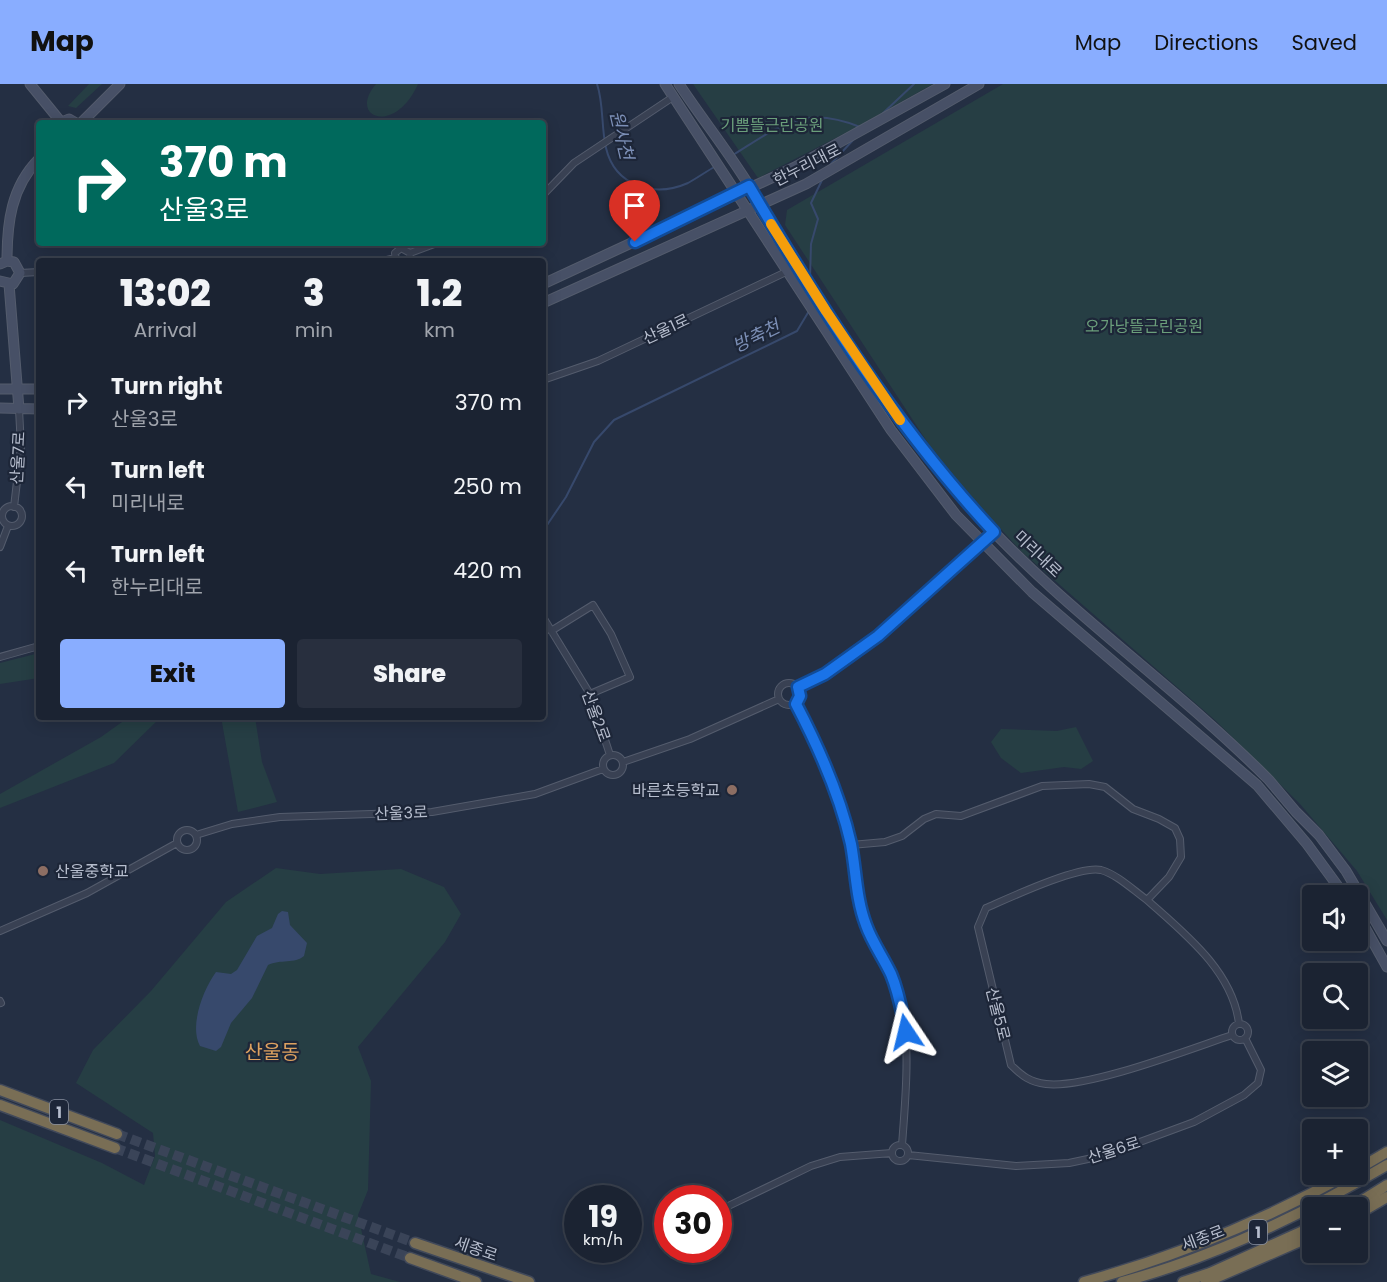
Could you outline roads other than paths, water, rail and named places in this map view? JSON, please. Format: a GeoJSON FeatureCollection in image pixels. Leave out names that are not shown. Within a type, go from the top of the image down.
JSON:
{"type":"FeatureCollection","features":[{"type":"Feature","properties":{"kind":"highway","name":"1"},"geometry":{"type":"LineString","coordinates":[[0,1090],[117,1134]]}},
{"type":"Feature","properties":{"kind":"highway","name":"1"},"geometry":{"type":"LineString","coordinates":[[0,1105],[115,1148]]}},
{"type":"Feature","properties":{"kind":"highway"},"geometry":{"type":"LineString","coordinates":[[1368,1163],[1387,1152]]}},
{"type":"Feature","properties":{"kind":"highway","name":"세종로"},"geometry":{"type":"LineString","coordinates":[[1122,1282],[1205,1255],[1280,1222],[1333,1197],[1387,1165]]}},
{"type":"Feature","properties":{"kind":"highway"},"geometry":{"type":"LineString","coordinates":[[1084,1282],[1154,1263],[1228,1234],[1290,1206],[1328,1185]]}},
{"type":"Feature","properties":{"kind":"highway"},"geometry":{"type":"LineString","coordinates":[[1368,1197],[1387,1185]]}},
{"type":"Feature","properties":{"kind":"highway"},"geometry":{"type":"LineString","coordinates":[[1368,1208],[1387,1197]]}},
{"type":"Feature","properties":{"kind":"highway","name":"세종로"},"geometry":{"type":"LineString","coordinates":[[1183,1282],[1210,1273],[1302,1232]]}},
{"type":"Feature","properties":{"kind":"highway"},"geometry":{"type":"LineString","coordinates":[[1206,1282],[1302,1240]]}},
{"type":"Feature","properties":{"kind":"highway","name":"세종로"},"geometry":{"type":"LineString","coordinates":[[415,1243],[529,1282]]}},
{"type":"Feature","properties":{"kind":"highway","name":"세종로"},"geometry":{"type":"LineString","coordinates":[[410,1258],[476,1282]]}},
{"type":"Feature","properties":{"kind":"main road"},"geometry":{"type":"LineString","coordinates":[[30,84],[58,120]]}},
{"type":"Feature","properties":{"kind":"main road"},"geometry":{"type":"LineString","coordinates":[[82,120],[120,84]]}},
{"type":"Feature","properties":{"kind":"main road","name":"미리내로"},"geometry":{"type":"LineString","coordinates":[[665,84],[727,176],[823,329],[904,448],[956,515],[982,545],[1032,592],[1257,785],[1307,844],[1337,885]]}},
{"type":"Feature","properties":{"kind":"main road","name":"미리내로"},"geometry":{"type":"LineString","coordinates":[[679,84],[749,186],[826,311],[921,447],[994,532],[1043,579],[1269,780],[1319,836],[1346,871],[1387,940]]}},
{"type":"Feature","properties":{"kind":"main road","name":"한누리대로"},"geometry":{"type":"LineString","coordinates":[[546,283],[749,186],[795,167],[945,84]]}},
{"type":"Feature","properties":{"kind":"main road","name":"한누리대로"},"geometry":{"type":"LineString","coordinates":[[546,302],[806,184],[979,84]]}},
{"type":"Feature","properties":{"kind":"main road"},"geometry":{"type":"LineString","coordinates":[[19,409],[5,283],[18,279],[20,273],[16,264],[4,262],[12,206],[22,182],[36,163]]}},
{"type":"Feature","properties":{"kind":"main road"},"geometry":{"type":"LineString","coordinates":[[0,389],[36,389]]}},
{"type":"Feature","properties":{"kind":"main road"},"geometry":{"type":"LineString","coordinates":[[0,408],[36,409]]}},
{"type":"Feature","properties":{"kind":"main road"},"geometry":{"type":"LineString","coordinates":[[1368,933],[1387,967]]}},
{"type":"Feature","properties":{"kind":"street"},"geometry":{"type":"LineString","coordinates":[[546,192],[565,171],[590,151],[673,97]]}},
{"type":"Feature","properties":{"kind":"street"},"geometry":{"type":"LineString","coordinates":[[410,253],[429,246]]}},
{"type":"Feature","properties":{"kind":"street"},"geometry":{"type":"LineString","coordinates":[[396,258],[399,249],[407,249],[410,253]]}},
{"type":"Feature","properties":{"kind":"street"},"geometry":{"type":"LineString","coordinates":[[409,258],[410,253]]}},
{"type":"Feature","properties":{"kind":"street"},"geometry":{"type":"LineString","coordinates":[[20,273],[36,272]]}},
{"type":"Feature","properties":{"kind":"street","name":"산울1로"},"geometry":{"type":"LineString","coordinates":[[546,379],[598,362],[786,272]]}},
{"type":"Feature","properties":{"kind":"street","name":"산울7로"},"geometry":{"type":"LineString","coordinates":[[14,507],[21,447],[19,409]]}},
{"type":"Feature","properties":{"kind":"street"},"geometry":{"type":"LineString","coordinates":[[14,507],[19,510],[21,519],[15,526],[8,526],[3,522],[3,512],[7,508],[14,507]]}},
{"type":"Feature","properties":{"kind":"street"},"geometry":{"type":"LineString","coordinates":[[0,547],[8,526]]}},
{"type":"Feature","properties":{"kind":"street"},"geometry":{"type":"LineString","coordinates":[[798,687],[825,674],[878,636],[994,532]]}},
{"type":"Feature","properties":{"kind":"street"},"geometry":{"type":"LineString","coordinates":[[551,631],[593,605],[611,634],[630,677],[590,694]]}},
{"type":"Feature","properties":{"kind":"street","name":"산울2로"},"geometry":{"type":"LineString","coordinates":[[546,622],[590,694],[610,755]]}},
{"type":"Feature","properties":{"kind":"street"},"geometry":{"type":"LineString","coordinates":[[0,657],[36,647]]}},
{"type":"Feature","properties":{"kind":"street"},"geometry":{"type":"LineString","coordinates":[[791,683],[798,687],[800,696],[796,704],[786,705],[779,699],[779,690],[784,684],[791,683]]}},
{"type":"Feature","properties":{"kind":"street"},"geometry":{"type":"LineString","coordinates":[[622,762],[690,739],[779,699]]}},
{"type":"Feature","properties":{"kind":"street"},"geometry":{"type":"LineString","coordinates":[[796,704],[819,748],[851,845],[855,881],[866,926],[891,975],[901,1004],[906,1032],[902,1145]]}},
{"type":"Feature","properties":{"kind":"street"},"geometry":{"type":"LineString","coordinates":[[610,755],[617,756],[622,762],[622,770],[617,775],[610,776],[603,769],[604,759],[610,755]]}},
{"type":"Feature","properties":{"kind":"street","name":"산울3로"},"geometry":{"type":"LineString","coordinates":[[196,835],[232,824],[280,817],[432,812],[535,794],[603,769]]}},
{"type":"Feature","properties":{"kind":"street"},"geometry":{"type":"LineString","coordinates":[[851,845],[885,842],[902,836],[924,819],[936,814],[961,816],[1042,786],[1089,784],[1105,787],[1133,809],[1175,828],[1180,839],[1181,857],[1169,877],[1147,900]]}},
{"type":"Feature","properties":{"kind":"street"},"geometry":{"type":"LineString","coordinates":[[188,829],[196,835],[198,841],[191,849],[184,850],[177,843],[178,835],[188,829]]}},
{"type":"Feature","properties":{"kind":"street"},"geometry":{"type":"LineString","coordinates":[[0,931],[87,893],[177,843]]}},
{"type":"Feature","properties":{"kind":"street","name":"산울5로"},"geometry":{"type":"LineString","coordinates":[[1232,1035],[1087,1080],[1048,1085],[1026,1079],[1011,1065],[978,927],[986,908],[1071,874],[1098,869],[1111,875],[1147,900],[1191,939],[1222,978],[1239,1024]]}},
{"type":"Feature","properties":{"kind":"street"},"geometry":{"type":"LineString","coordinates":[[1239,1024],[1247,1029],[1245,1038],[1238,1040],[1232,1035],[1233,1028],[1239,1024]]}},
{"type":"Feature","properties":{"kind":"street","name":"산울6로"},"geometry":{"type":"LineString","coordinates":[[908,1155],[1016,1167],[1069,1163],[1130,1146],[1216,1111],[1258,1083],[1261,1070],[1245,1038]]}},
{"type":"Feature","properties":{"kind":"street"},"geometry":{"type":"LineString","coordinates":[[902,1145],[908,1150],[908,1155],[900,1161],[895,1159],[892,1153],[895,1146],[902,1145]]}},
{"type":"Feature","properties":{"kind":"street"},"geometry":{"type":"LineString","coordinates":[[732,1204],[821,1163],[840,1157],[892,1153]]}},
{"type":"Feature","properties":{"kind":"water"},"geometry":{"type":"Polygon","coordinates":[[[282,911],[288,912],[290,925],[307,943],[304,956],[296,960],[268,965],[252,998],[231,1023],[221,1047],[216,1051],[200,1046],[196,1029],[197,1019],[202,998],[211,980],[216,972],[231,974],[237,970],[257,936],[272,928],[278,914],[282,911]]]}},
{"type":"Feature","properties":{"kind":"waterway","name":"원사천"},"geometry":{"type":"LineString","coordinates":[[597,84],[606,148],[618,172],[627,180],[649,189],[675,187],[688,183],[716,166]]}},
{"type":"Feature","properties":{"kind":"waterway","name":"방축천"},"geometry":{"type":"LineString","coordinates":[[881,115],[914,84]]}},
{"type":"Feature","properties":{"kind":"waterway","name":"원사천"},"geometry":{"type":"LineString","coordinates":[[733,155],[779,127],[807,118],[840,120],[860,127]]}},
{"type":"Feature","properties":{"kind":"waterway","name":"방축천"},"geometry":{"type":"LineString","coordinates":[[830,165],[854,139]]}},
{"type":"Feature","properties":{"kind":"waterway","name":"방축천"},"geometry":{"type":"LineString","coordinates":[[810,279],[811,244],[818,219],[811,203],[823,178]]}},
{"type":"Feature","properties":{"kind":"waterway","name":"방축천"},"geometry":{"type":"LineString","coordinates":[[546,527],[566,497],[594,442],[614,420],[797,331],[809,311]]}},
{"type":"Feature","properties":{"kind":"tunnel"},"geometry":{"type":"LineString","coordinates":[[117,1134],[415,1243]]}},
{"type":"Feature","properties":{"kind":"tunnel"},"geometry":{"type":"LineString","coordinates":[[115,1148],[410,1258]]}},
{"type":"Feature","properties":{"kind":"place","name":"바른초등학교"},"geometry":{"type":"Point","coordinates":[732,790]}},
{"type":"Feature","properties":{"kind":"place","name":"산울중학교"},"geometry":{"type":"Point","coordinates":[43,871]}},
{"type":"Feature","properties":{"kind":"district","name":"산울동"},"geometry":{"type":"Point","coordinates":[272,1052]}},
{"type":"Feature","properties":{"kind":"park label","name":"기쁨뜰근린공원"},"geometry":{"type":"Point","coordinates":[772,125]}},
{"type":"Feature","properties":{"kind":"park label","name":"오가낭뜰근린공원"},"geometry":{"type":"Point","coordinates":[1144,326]}}]}
